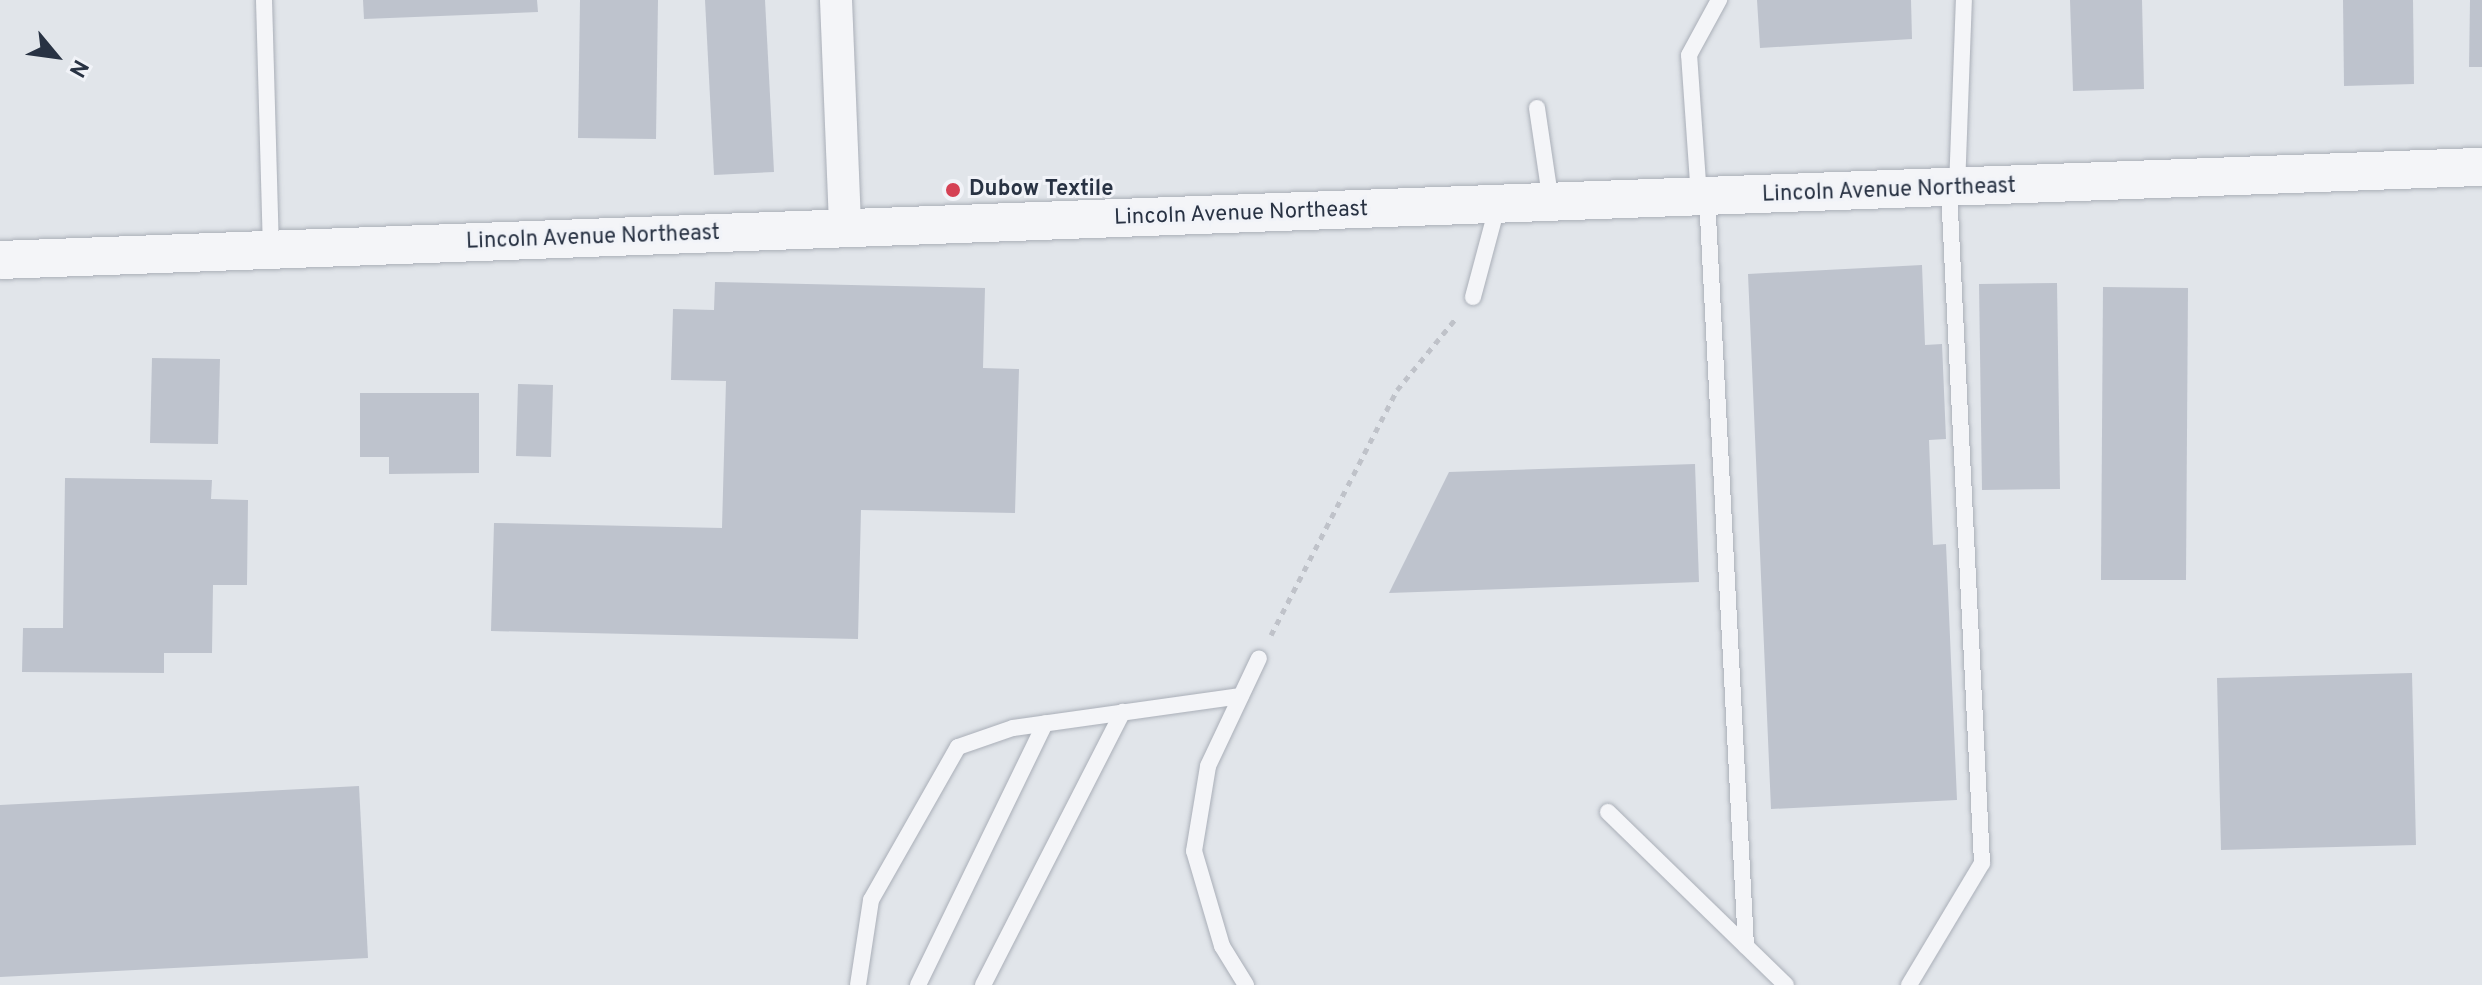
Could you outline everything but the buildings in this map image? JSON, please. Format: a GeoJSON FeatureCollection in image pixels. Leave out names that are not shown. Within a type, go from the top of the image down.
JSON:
{"type":"FeatureCollection","features":[{"type":"Feature","properties":{"kind":"street"},"geometry":{"type":"LineString","coordinates":[[836,0],[845,228]]}},
{"type":"Feature","properties":{"kind":"street","name":"Lincoln Avenue Northeast"},"geometry":{"type":"LineString","coordinates":[[0,260],[1953,190],[2482,167]]}},
{"type":"Feature","properties":{"kind":"lane"},"geometry":{"type":"LineString","coordinates":[[264,0],[271,250]]}},
{"type":"Feature","properties":{"kind":"lane"},"geometry":{"type":"LineString","coordinates":[[1719,0],[1689,55],[1703,197],[1746,946]]}},
{"type":"Feature","properties":{"kind":"lane"},"geometry":{"type":"LineString","coordinates":[[1909,985],[1982,863],[1953,190],[1964,0]]}},
{"type":"Feature","properties":{"kind":"lane"},"geometry":{"type":"LineString","coordinates":[[1537,108],[1551,203]]}},
{"type":"Feature","properties":{"kind":"lane"},"geometry":{"type":"LineString","coordinates":[[1473,297],[1498,204]]}},
{"type":"Feature","properties":{"kind":"lane"},"geometry":{"type":"LineString","coordinates":[[1246,985],[1222,946],[1194,851],[1208,766],[1259,658]]}},
{"type":"Feature","properties":{"kind":"lane"},"geometry":{"type":"LineString","coordinates":[[858,985],[871,900],[958,747],[1045,723],[1241,696]]}},
{"type":"Feature","properties":{"kind":"lane"},"geometry":{"type":"LineString","coordinates":[[983,985],[1123,712]]}},
{"type":"Feature","properties":{"kind":"lane"},"geometry":{"type":"LineString","coordinates":[[918,985],[1045,723]]}},
{"type":"Feature","properties":{"kind":"lane"},"geometry":{"type":"LineString","coordinates":[[1608,812],[1786,985]]}},
{"type":"Feature","properties":{"kind":"path"},"geometry":{"type":"LineString","coordinates":[[1259,658],[1397,390],[1473,297]]}},
{"type":"Feature","properties":{"kind":"place","name":"Dubow Textile"},"geometry":{"type":"Point","coordinates":[953,190]}}]}
